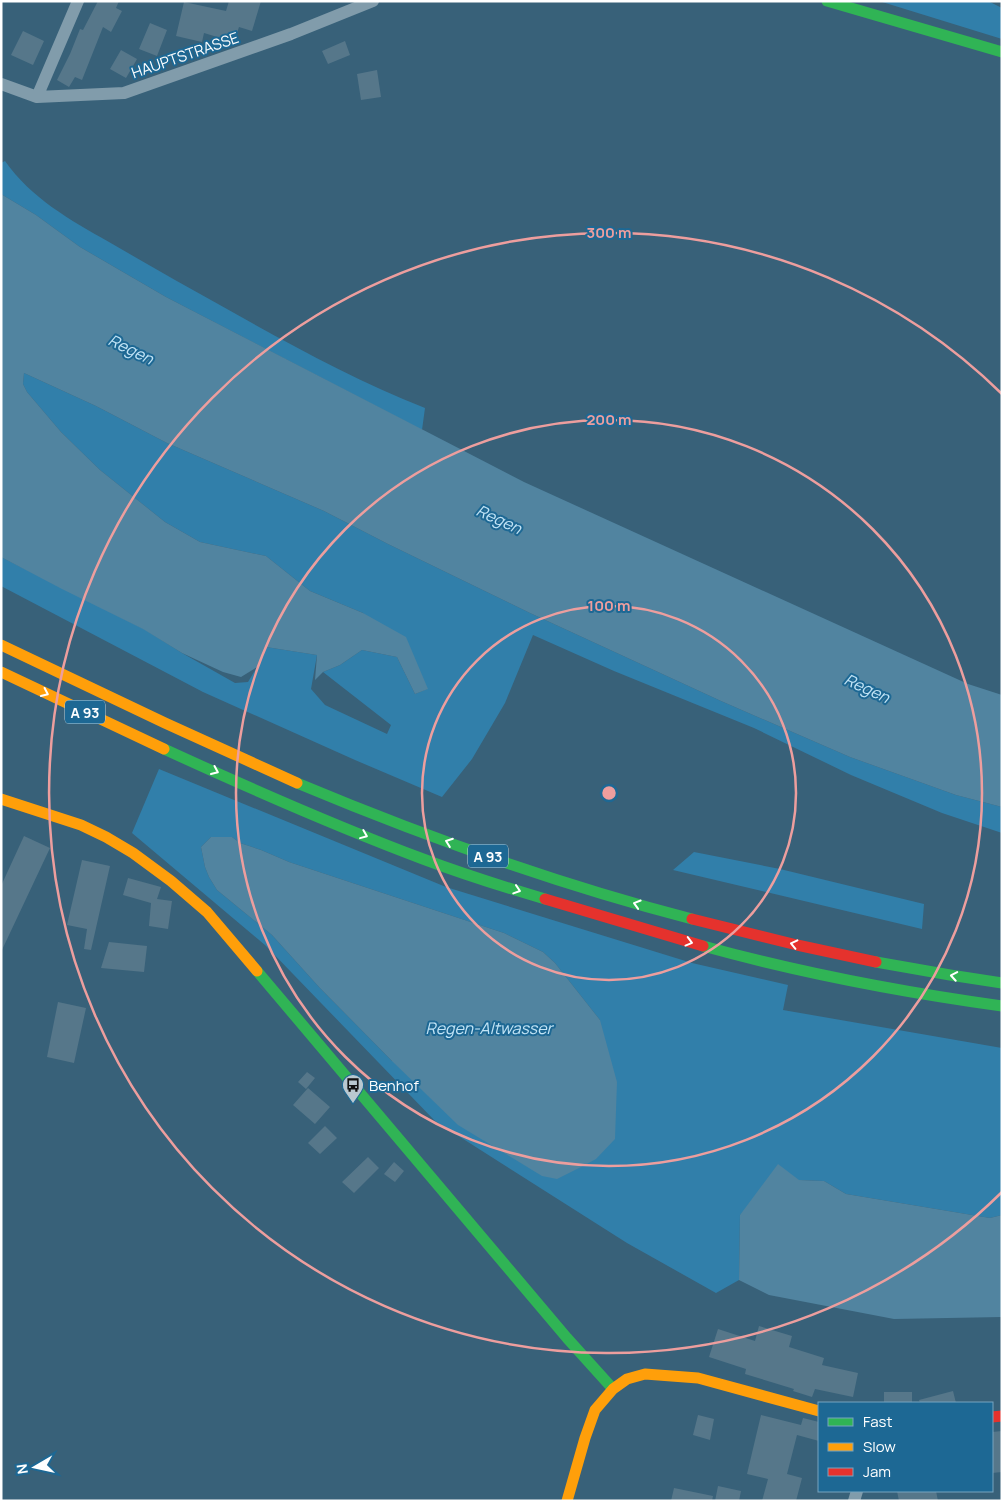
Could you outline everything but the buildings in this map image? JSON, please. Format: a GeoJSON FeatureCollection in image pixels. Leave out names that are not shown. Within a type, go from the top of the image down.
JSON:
{"type":"FeatureCollection","features":[{"type":"Feature","properties":{"kind":"main road"},"geometry":{"type":"LineString","coordinates":[[827,1],[1002,52]]}},
{"type":"Feature","properties":{"kind":"main road","name":"A 93"},"geometry":{"type":"LineString","coordinates":[[1,646],[220,748],[320,792],[424,833],[513,865],[642,906],[735,930],[850,956],[1002,983]]}},
{"type":"Feature","properties":{"kind":"main road","name":"A 93"},"geometry":{"type":"LineString","coordinates":[[1,672],[170,752],[309,813],[406,853],[493,883],[634,928],[737,955],[848,981],[959,1001],[1002,1006]]}},
{"type":"Feature","properties":{"kind":"main road"},"geometry":{"type":"LineString","coordinates":[[1,799],[79,825],[107,838],[137,856],[178,886],[208,912],[613,1389]]}},
{"type":"Feature","properties":{"kind":"main road"},"geometry":{"type":"LineString","coordinates":[[567,1501],[595,1410],[613,1389],[627,1379],[645,1374],[698,1378],[818,1411]]}},
{"type":"Feature","properties":{"kind":"street"},"geometry":{"type":"LineString","coordinates":[[37,97],[78,1]]}},
{"type":"Feature","properties":{"kind":"street","name":"HAUPTSTRASSE"},"geometry":{"type":"LineString","coordinates":[[1,84],[37,97],[124,93],[291,34],[373,1]]}},
{"type":"Feature","properties":{"kind":"shaded area"},"geometry":{"type":"Polygon","coordinates":[[[879,1],[988,1],[1002,8],[1002,39],[879,1]]]}},
{"type":"Feature","properties":{"kind":"shaded area"},"geometry":{"type":"Polygon","coordinates":[[[5,161],[15,174],[39,197],[80,225],[298,348],[361,380],[425,408],[422,430],[166,297],[80,247],[36,215],[1,194],[1,163],[5,161]]]}},
{"type":"Feature","properties":{"kind":"shaded area"},"geometry":{"type":"Polygon","coordinates":[[[24,373],[96,406],[167,443],[324,511],[530,613],[721,701],[850,757],[956,795],[1002,807],[1002,833],[942,813],[851,775],[754,728],[614,671],[533,635],[505,703],[472,759],[442,797],[203,692],[1,586],[1,557],[144,629],[235,683],[248,682],[266,647],[317,655],[311,689],[325,705],[387,734],[391,725],[323,672],[340,665],[362,650],[397,657],[415,694],[427,689],[363,613],[310,591],[266,556],[200,542],[165,522],[100,470],[61,432],[27,392],[23,384],[24,373]]]}},
{"type":"Feature","properties":{"kind":"shaded area"},"geometry":{"type":"Polygon","coordinates":[[[159,769],[446,887],[692,963],[788,985],[783,1010],[1002,1048],[1002,1215],[990,1218],[846,1194],[824,1181],[799,1180],[740,1215],[739,1280],[716,1293],[627,1243],[435,1121],[265,945],[132,833],[159,769]],[[211,837],[201,847],[205,867],[217,890],[272,935],[319,987],[392,1061],[600,1020],[555,963],[543,952],[504,933],[289,862],[240,843],[232,837],[211,837]]]}},
{"type":"Feature","properties":{"kind":"shaded area"},"geometry":{"type":"Polygon","coordinates":[[[694,852],[780,869],[924,904],[922,929],[673,870],[694,852]]]}},
{"type":"Feature","properties":{"kind":"water","name":"Regen"},"geometry":{"type":"Polygon","coordinates":[[[1,194],[36,215],[80,247],[166,297],[524,482],[968,684],[1002,695],[1002,807],[956,795],[850,757],[721,701],[530,613],[324,511],[167,443],[96,406],[24,373],[23,384],[27,392],[61,432],[100,470],[165,522],[200,542],[266,556],[310,591],[363,613],[406,637],[428,689],[415,694],[397,657],[362,650],[340,665],[323,672],[315,680],[317,655],[266,647],[257,667],[241,677],[223,672],[182,653],[143,629],[1,557],[1,194]]]}},
{"type":"Feature","properties":{"kind":"water","name":"Regen-Altwasser"},"geometry":{"type":"Polygon","coordinates":[[[211,837],[232,837],[240,843],[289,862],[504,933],[543,952],[555,963],[600,1020],[617,1082],[615,1139],[596,1159],[557,1179],[542,1176],[458,1125],[319,987],[272,935],[217,890],[205,867],[201,847],[211,837]]]}},
{"type":"Feature","properties":{"kind":"water"},"geometry":{"type":"Polygon","coordinates":[[[778,1164],[799,1180],[824,1181],[846,1194],[990,1218],[1002,1215],[1002,1317],[894,1319],[769,1295],[739,1280],[740,1215],[778,1164]]]}},
{"type":"Feature","properties":{"kind":"traffic: fast"},"geometry":{"type":"LineString","coordinates":[[827,1],[1002,52]]}},
{"type":"Feature","properties":{"kind":"traffic: fast"},"geometry":{"type":"LineString","coordinates":[[164,749],[292,806],[438,865],[545,899]]}},
{"type":"Feature","properties":{"kind":"traffic: fast"},"geometry":{"type":"LineString","coordinates":[[297,783],[443,841],[492,858],[591,891],[692,919]]}},
{"type":"Feature","properties":{"kind":"traffic: fast"},"geometry":{"type":"LineString","coordinates":[[703,946],[851,981],[926,995],[1002,1006]]}},
{"type":"Feature","properties":{"kind":"traffic: fast"},"geometry":{"type":"LineString","coordinates":[[876,962],[1002,983]]}},
{"type":"Feature","properties":{"kind":"traffic: fast"},"geometry":{"type":"LineString","coordinates":[[257,971],[567,1338],[613,1389]]}},
{"type":"Feature","properties":{"kind":"traffic: slow"},"geometry":{"type":"LineString","coordinates":[[1,645],[297,783]]}},
{"type":"Feature","properties":{"kind":"traffic: slow"},"geometry":{"type":"LineString","coordinates":[[1,672],[164,749]]}},
{"type":"Feature","properties":{"kind":"traffic: slow"},"geometry":{"type":"LineString","coordinates":[[1,799],[81,825],[133,853],[171,881],[207,912],[257,971]]}},
{"type":"Feature","properties":{"kind":"traffic: slow"},"geometry":{"type":"LineString","coordinates":[[567,1501],[595,1410],[613,1389],[627,1379],[645,1374],[698,1378],[818,1411]]}},
{"type":"Feature","properties":{"kind":"traffic: jam"},"geometry":{"type":"LineString","coordinates":[[545,899],[703,946]]}},
{"type":"Feature","properties":{"kind":"traffic: jam"},"geometry":{"type":"LineString","coordinates":[[692,919],[876,962]]}},
{"type":"Feature","properties":{"kind":"traffic: jam"},"geometry":{"type":"LineString","coordinates":[[993,1417],[1002,1416]]}},
{"type":"Feature","properties":{"kind":"place","name":"Benhof"},"geometry":{"type":"Point","coordinates":[353,1104]}}]}
